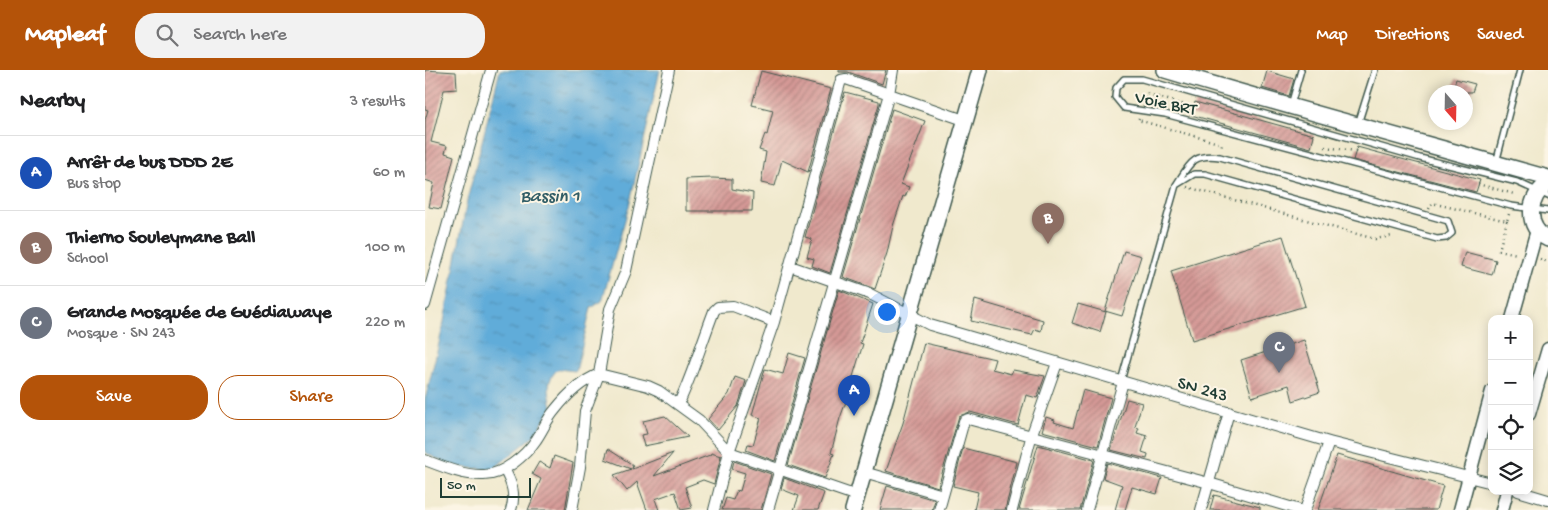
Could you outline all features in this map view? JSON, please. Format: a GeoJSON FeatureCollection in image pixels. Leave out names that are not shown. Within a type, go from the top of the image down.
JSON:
{"type":"FeatureCollection","features":[{"type":"Feature","properties":{"kind":"main road"},"geometry":{"type":"LineString","coordinates":[[855,503],[964,120],[980,70]]}},
{"type":"Feature","properties":{"kind":"main road"},"geometry":{"type":"LineString","coordinates":[[1165,70],[1548,178]]}},
{"type":"Feature","properties":{"kind":"main road"},"geometry":{"type":"LineString","coordinates":[[1542,235],[1531,210],[1545,191]]}},
{"type":"Feature","properties":{"kind":"street"},"geometry":{"type":"LineString","coordinates":[[425,304],[491,70]]}},
{"type":"Feature","properties":{"kind":"street"},"geometry":{"type":"LineString","coordinates":[[572,510],[580,467],[582,426],[599,374],[610,309],[626,271],[669,70]]}},
{"type":"Feature","properties":{"kind":"street"},"geometry":{"type":"LineString","coordinates":[[769,510],[889,94],[893,70]]}},
{"type":"Feature","properties":{"kind":"street"},"geometry":{"type":"LineString","coordinates":[[714,510],[729,452],[774,322],[841,80],[846,79],[964,120]]}},
{"type":"Feature","properties":{"kind":"street"},"geometry":{"type":"LineString","coordinates":[[1513,315],[1530,257],[1542,235]]}},
{"type":"Feature","properties":{"kind":"street","name":"SN 243"},"geometry":{"type":"LineString","coordinates":[[790,266],[880,299],[930,325],[1057,364],[1329,442],[1488,482]]}},
{"type":"Feature","properties":{"kind":"street"},"geometry":{"type":"LineString","coordinates":[[679,403],[714,311],[718,307],[733,306],[774,322]]}},
{"type":"Feature","properties":{"kind":"street"},"geometry":{"type":"LineString","coordinates":[[1532,405],[1546,366],[1548,348]]}},
{"type":"Feature","properties":{"kind":"street"},"geometry":{"type":"LineString","coordinates":[[1012,510],[1032,434],[1057,364]]}},
{"type":"Feature","properties":{"kind":"street"},"geometry":{"type":"LineString","coordinates":[[425,460],[450,469],[482,476],[504,469],[530,448],[555,410],[583,382],[599,374],[648,386],[679,403],[699,420],[729,452],[780,468],[855,503]]}},
{"type":"Feature","properties":{"kind":"street"},"geometry":{"type":"LineString","coordinates":[[1087,510],[1122,382]]}},
{"type":"Feature","properties":{"kind":"street"},"geometry":{"type":"LineString","coordinates":[[1460,510],[1488,405]]}},
{"type":"Feature","properties":{"kind":"street"},"geometry":{"type":"LineString","coordinates":[[1201,510],[1229,412]]}},
{"type":"Feature","properties":{"kind":"street"},"geometry":{"type":"LineString","coordinates":[[939,510],[965,420],[1032,434],[1300,510]]}},
{"type":"Feature","properties":{"kind":"street"},"geometry":{"type":"LineString","coordinates":[[1305,510],[1329,442]]}},
{"type":"Feature","properties":{"kind":"street"},"geometry":{"type":"LineString","coordinates":[[504,469],[514,492],[511,510]]}},
{"type":"Feature","properties":{"kind":"street"},"geometry":{"type":"LineString","coordinates":[[864,472],[943,495]]}},
{"type":"Feature","properties":{"kind":"street"},"geometry":{"type":"LineString","coordinates":[[1502,510],[1506,495]]}},
{"type":"Feature","properties":{"kind":"street"},"geometry":{"type":"LineString","coordinates":[[1531,495],[1548,500]]}},
{"type":"Feature","properties":{"kind":"lane"},"geometry":{"type":"LineString","coordinates":[[1291,107],[1301,70]]}},
{"type":"Feature","properties":{"kind":"lane"},"geometry":{"type":"LineString","coordinates":[[1358,124],[1375,70]]}},
{"type":"Feature","properties":{"kind":"lane"},"geometry":{"type":"LineString","coordinates":[[1495,163],[1521,70]]}},
{"type":"Feature","properties":{"kind":"lane","name":"Voie BRT"},"geometry":{"type":"LineString","coordinates":[[1545,191],[1517,182],[1420,158],[1141,79],[1124,79],[1116,88],[1115,97],[1125,108],[1165,114],[1531,210],[1548,211]]}},
{"type":"Feature","properties":{"kind":"lane"},"geometry":{"type":"LineString","coordinates":[[1122,382],[1176,185],[1193,159],[1207,155],[1219,157],[1448,221],[1452,233],[1446,238],[1437,239],[1205,174],[1194,174],[1176,185]]}},
{"type":"Feature","properties":{"kind":"path"},"geometry":{"type":"LineString","coordinates":[[1151,82],[1139,120],[1222,144],[1219,157]]}},
{"type":"Feature","properties":{"kind":"path"},"geometry":{"type":"LineString","coordinates":[[1148,94],[1185,105],[1192,113]]}},
{"type":"Feature","properties":{"kind":"path"},"geometry":{"type":"LineString","coordinates":[[1321,146],[1356,151]]}},
{"type":"Feature","properties":{"kind":"path"},"geometry":{"type":"LineString","coordinates":[[1479,184],[1514,194]]}},
{"type":"Feature","properties":{"kind":"path"},"geometry":{"type":"LineString","coordinates":[[1507,222],[1499,250],[1548,262]]}},
{"type":"Feature","properties":{"kind":"water","name":"Bassin 1"},"geometry":{"type":"Polygon","coordinates":[[[500,70],[660,70],[629,206],[602,301],[591,308],[576,371],[558,369],[554,373],[549,387],[552,407],[533,437],[492,470],[450,466],[425,452],[425,400],[443,327],[467,201],[500,70]]]}},
{"type":"Feature","properties":{"kind":"building"},"geometry":{"type":"Polygon","coordinates":[[[425,70],[456,72],[457,89],[444,90],[431,142],[447,146],[445,153],[454,156],[441,209],[429,207],[434,183],[425,180],[425,120],[428,110],[425,109],[425,70]]]}},
{"type":"Feature","properties":{"kind":"building"},"geometry":{"type":"Polygon","coordinates":[[[839,70],[886,70],[882,84],[848,72],[839,72],[839,70]]]}},
{"type":"Feature","properties":{"kind":"building"},"geometry":{"type":"Polygon","coordinates":[[[761,71],[831,89],[808,172],[782,160],[775,186],[761,183],[766,152],[759,150],[765,134],[767,135],[773,110],[752,105],[761,71]]]}},
{"type":"Feature","properties":{"kind":"building"},"geometry":{"type":"Polygon","coordinates":[[[1267,71],[1294,79],[1289,96],[1262,88],[1267,71]]]}},
{"type":"Feature","properties":{"kind":"building"},"geometry":{"type":"Polygon","coordinates":[[[1456,79],[1475,84],[1473,89],[1473,85],[1454,85],[1456,79]]]}},
{"type":"Feature","properties":{"kind":"building"},"geometry":{"type":"Polygon","coordinates":[[[845,92],[879,101],[879,104],[830,273],[812,266],[814,259],[807,257],[812,239],[805,237],[845,92]]]}},
{"type":"Feature","properties":{"kind":"building"},"geometry":{"type":"Polygon","coordinates":[[[1195,102],[1314,135],[1311,148],[1191,115],[1195,102]]]}},
{"type":"Feature","properties":{"kind":"building"},"geometry":{"type":"Polygon","coordinates":[[[892,109],[925,121],[901,184],[909,187],[905,197],[903,196],[893,226],[887,253],[875,289],[843,277],[892,109]]]}},
{"type":"Feature","properties":{"kind":"building"},"geometry":{"type":"Polygon","coordinates":[[[1357,147],[1480,180],[1476,192],[1353,160],[1357,147]]]}},
{"type":"Feature","properties":{"kind":"building"},"geometry":{"type":"Polygon","coordinates":[[[686,179],[732,179],[732,189],[753,193],[752,211],[686,211],[686,179]]]}},
{"type":"Feature","properties":{"kind":"building"},"geometry":{"type":"Polygon","coordinates":[[[1283,236],[1305,306],[1192,340],[1171,271],[1283,236]]]}},
{"type":"Feature","properties":{"kind":"building"},"geometry":{"type":"Polygon","coordinates":[[[1124,251],[1141,256],[1122,316],[1105,311],[1124,251]]]}},
{"type":"Feature","properties":{"kind":"building"},"geometry":{"type":"Polygon","coordinates":[[[1465,252],[1496,260],[1492,275],[1461,267],[1465,252]]]}},
{"type":"Feature","properties":{"kind":"building"},"geometry":{"type":"Polygon","coordinates":[[[839,290],[873,304],[860,343],[863,344],[852,380],[854,380],[840,418],[831,453],[834,454],[825,478],[788,465],[839,290]]]}},
{"type":"Feature","properties":{"kind":"building"},"geometry":{"type":"Polygon","coordinates":[[[975,300],[1043,320],[1041,331],[1035,329],[1032,335],[971,321],[975,300]]]}},
{"type":"Feature","properties":{"kind":"building"},"geometry":{"type":"Polygon","coordinates":[[[1078,304],[1106,312],[1100,332],[1072,323],[1078,304]]]}},
{"type":"Feature","properties":{"kind":"building"},"geometry":{"type":"Polygon","coordinates":[[[1304,340],[1320,392],[1293,401],[1289,385],[1252,397],[1241,360],[1304,340]]]}},
{"type":"Feature","properties":{"kind":"building"},"geometry":{"type":"Polygon","coordinates":[[[924,343],[995,359],[992,369],[1011,374],[1013,370],[1045,376],[1037,398],[1026,395],[1018,425],[970,412],[959,416],[938,487],[886,471],[903,423],[924,343]]]}},
{"type":"Feature","properties":{"kind":"building"},"geometry":{"type":"Polygon","coordinates":[[[789,353],[805,358],[775,461],[746,450],[748,444],[753,445],[761,418],[752,415],[765,369],[783,374],[789,353]]]}},
{"type":"Feature","properties":{"kind":"building"},"geometry":{"type":"Polygon","coordinates":[[[735,377],[746,381],[738,406],[718,430],[708,419],[729,394],[735,377]]]}},
{"type":"Feature","properties":{"kind":"building"},"geometry":{"type":"Polygon","coordinates":[[[1083,390],[1111,398],[1098,446],[1042,431],[1046,417],[1055,420],[1054,422],[1073,428],[1083,390]]]}},
{"type":"Feature","properties":{"kind":"building"},"geometry":{"type":"Polygon","coordinates":[[[1127,399],[1142,403],[1135,427],[1139,428],[1137,433],[1147,436],[1142,452],[1148,454],[1147,459],[1111,450],[1127,399]]]}},
{"type":"Feature","properties":{"kind":"building"},"geometry":{"type":"Polygon","coordinates":[[[665,416],[688,437],[644,446],[641,435],[647,434],[643,421],[665,416]]]}},
{"type":"Feature","properties":{"kind":"building"},"geometry":{"type":"Polygon","coordinates":[[[1038,445],[1094,460],[1080,510],[1019,510],[1038,445]]]}},
{"type":"Feature","properties":{"kind":"building"},"geometry":{"type":"Polygon","coordinates":[[[963,448],[1017,462],[1005,510],[974,510],[978,492],[953,486],[963,448]]]}},
{"type":"Feature","properties":{"kind":"building"},"geometry":{"type":"Polygon","coordinates":[[[608,449],[633,465],[632,469],[673,453],[654,476],[711,453],[721,456],[714,484],[703,480],[685,487],[692,508],[681,510],[675,492],[655,499],[659,510],[647,510],[637,482],[627,491],[614,475],[631,469],[605,459],[608,449]]]}},
{"type":"Feature","properties":{"kind":"building"},"geometry":{"type":"Polygon","coordinates":[[[1337,455],[1443,486],[1436,510],[1318,510],[1337,455]]]}},
{"type":"Feature","properties":{"kind":"building"},"geometry":{"type":"Polygon","coordinates":[[[554,456],[573,463],[565,510],[528,510],[541,479],[532,474],[539,462],[550,468],[554,456]]]}},
{"type":"Feature","properties":{"kind":"building"},"geometry":{"type":"Polygon","coordinates":[[[734,461],[771,474],[761,510],[722,510],[726,498],[733,500],[737,490],[740,491],[745,473],[732,469],[734,461]]]}},
{"type":"Feature","properties":{"kind":"building"},"geometry":{"type":"Polygon","coordinates":[[[1107,463],[1162,478],[1157,494],[1132,487],[1125,510],[1115,510],[1122,485],[1103,478],[1107,463]]]}},
{"type":"Feature","properties":{"kind":"building"},"geometry":{"type":"Polygon","coordinates":[[[784,478],[824,493],[818,510],[794,510],[799,496],[781,489],[784,478]]]}},
{"type":"Feature","properties":{"kind":"building"},"geometry":{"type":"Polygon","coordinates":[[[887,486],[935,500],[932,510],[880,510],[887,486]]]}},
{"type":"Feature","properties":{"kind":"building"},"geometry":{"type":"Polygon","coordinates":[[[1214,495],[1260,507],[1260,510],[1210,510],[1214,495]]]}},
{"type":"Feature","properties":{"kind":"place","name":"Thierno Souleymane Ball"},"geometry":{"type":"Point","coordinates":[1048,244]}},
{"type":"Feature","properties":{"kind":"place","name":"Grande Mosquée de Guédiawaye"},"geometry":{"type":"Point","coordinates":[1279,373]}},
{"type":"Feature","properties":{"kind":"place","name":"Arrêt de bus DDD 2E"},"geometry":{"type":"Point","coordinates":[854,416]}}]}
